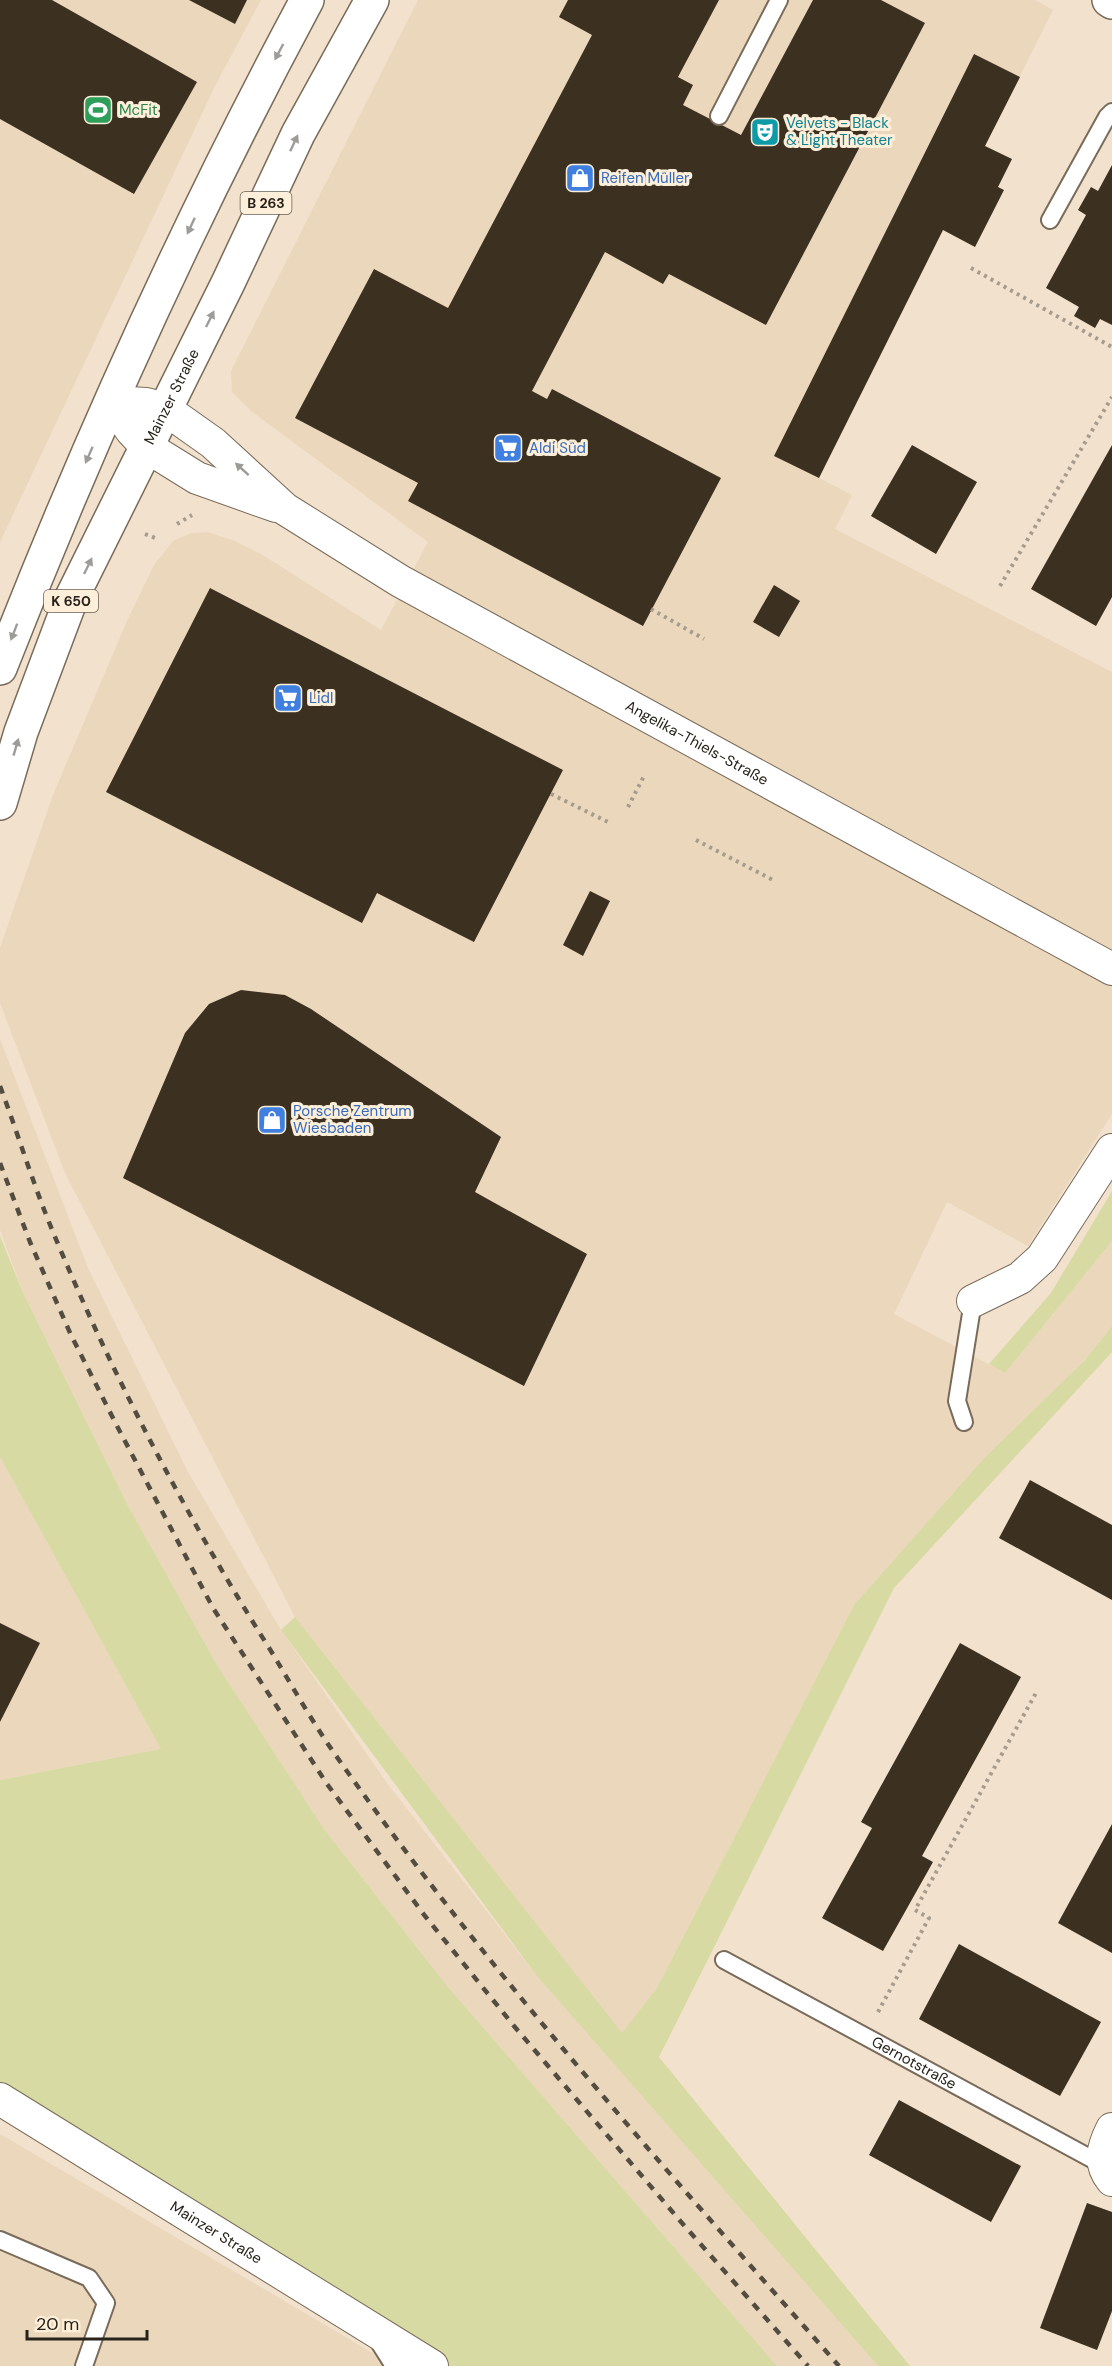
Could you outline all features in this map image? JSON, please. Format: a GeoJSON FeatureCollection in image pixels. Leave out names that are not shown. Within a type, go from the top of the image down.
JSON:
{"type":"FeatureCollection","features":[{"type":"Feature","properties":{"kind":"main road"},"geometry":{"type":"LineString","coordinates":[[112,402],[192,223],[307,0]]}},
{"type":"Feature","properties":{"kind":"main road","name":"Mainzer Straße"},"geometry":{"type":"LineString","coordinates":[[0,803],[21,732],[71,599],[228,283],[298,134],[372,0]]}},
{"type":"Feature","properties":{"kind":"main road","name":"K 650"},"geometry":{"type":"LineString","coordinates":[[0,668],[28,596],[112,402]]}},
{"type":"Feature","properties":{"kind":"street","name":"Angelika-Thiels-Straße"},"geometry":{"type":"LineString","coordinates":[[112,402],[146,404],[165,409],[213,443],[285,509],[400,581],[1112,969]]}},
{"type":"Feature","properties":{"kind":"street","name":"Angelika-Thiels-Straße"},"geometry":{"type":"LineString","coordinates":[[112,402],[131,430],[147,447],[197,478],[285,509]]}},
{"type":"Feature","properties":{"kind":"street"},"geometry":{"type":"LineString","coordinates":[[973,1301],[1020,1278],[1042,1258],[1112,1150]]}},
{"type":"Feature","properties":{"kind":"street","name":"Mainzer Straße"},"geometry":{"type":"LineString","coordinates":[[0,2099],[432,2366]]}},
{"type":"Feature","properties":{"kind":"street","name":"Gernotstraße"},"geometry":{"type":"LineString","coordinates":[[1108,2173],[1103,2153],[1112,2129]]}},
{"type":"Feature","properties":{"kind":"lane"},"geometry":{"type":"LineString","coordinates":[[719,116],[779,0]]}},
{"type":"Feature","properties":{"kind":"lane"},"geometry":{"type":"LineString","coordinates":[[1050,220],[1112,111]]}},
{"type":"Feature","properties":{"kind":"lane"},"geometry":{"type":"LineString","coordinates":[[964,1422],[957,1401],[973,1301]]}},
{"type":"Feature","properties":{"kind":"lane","name":"Gernotstraße"},"geometry":{"type":"LineString","coordinates":[[724,1960],[1108,2173]]}},
{"type":"Feature","properties":{"kind":"lane"},"geometry":{"type":"LineString","coordinates":[[0,2240],[89,2278],[106,2303],[84,2366]]}},
{"type":"Feature","properties":{"kind":"lane"},"geometry":{"type":"LineString","coordinates":[[369,2325],[383,2352],[394,2366]]}},
{"type":"Feature","properties":{"kind":"path"},"geometry":{"type":"LineString","coordinates":[[970,268],[1112,347]]}},
{"type":"Feature","properties":{"kind":"path"},"geometry":{"type":"LineString","coordinates":[[1000,586],[1112,397]]}},
{"type":"Feature","properties":{"kind":"path"},"geometry":{"type":"LineString","coordinates":[[651,609],[704,639]]}},
{"type":"Feature","properties":{"kind":"path"},"geometry":{"type":"LineString","coordinates":[[628,807],[645,774]]}},
{"type":"Feature","properties":{"kind":"path"},"geometry":{"type":"LineString","coordinates":[[551,794],[608,822]]}},
{"type":"Feature","properties":{"kind":"path"},"geometry":{"type":"LineString","coordinates":[[696,840],[773,880]]}},
{"type":"Feature","properties":{"kind":"path"},"geometry":{"type":"LineString","coordinates":[[864,2037],[928,1918],[915,1910],[1036,1694]]}},
{"type":"Feature","properties":{"kind":"shaded area"},"geometry":{"type":"Polygon","coordinates":[[[0,0],[261,0],[214,88],[0,542],[0,0]]]}},
{"type":"Feature","properties":{"kind":"shaded area"},"geometry":{"type":"Polygon","coordinates":[[[418,0],[1035,0],[1053,10],[819,478],[852,495],[835,529],[1112,672],[1112,1114],[1028,1246],[947,1202],[894,1314],[1005,1373],[1112,1241],[1112,1326],[1085,1360],[986,1456],[854,1605],[657,1988],[622,2034],[295,1617],[65,1173],[0,1003],[0,948],[53,795],[127,621],[154,565],[174,540],[192,533],[208,532],[235,541],[261,554],[381,630],[428,542],[251,411],[232,392],[231,371],[418,0]]]}},
{"type":"Feature","properties":{"kind":"shaded area"},"geometry":{"type":"Polygon","coordinates":[[[0,1039],[88,1268],[188,1472],[281,1630],[387,1783],[537,1976],[878,2366],[777,2366],[447,1986],[324,1829],[217,1665],[127,1504],[23,1293],[0,1230],[0,1039]]]}},
{"type":"Feature","properties":{"kind":"shaded area"},"geometry":{"type":"Polygon","coordinates":[[[0,1457],[161,1749],[0,1780],[0,1457]]]}},
{"type":"Feature","properties":{"kind":"shaded area"},"geometry":{"type":"Polygon","coordinates":[[[0,2134],[327,2326],[394,2366],[0,2366],[0,2134]]]}},
{"type":"Feature","properties":{"kind":"green space"},"geometry":{"type":"Polygon","coordinates":[[[1112,1191],[1112,1241],[1005,1373],[989,1364],[1051,1293],[1112,1191]]]}},
{"type":"Feature","properties":{"kind":"green space"},"geometry":{"type":"Polygon","coordinates":[[[0,1236],[23,1293],[127,1504],[217,1665],[324,1829],[447,1986],[777,2366],[448,2366],[0,2084],[0,1780],[161,1749],[0,1457],[0,1236]]]}},
{"type":"Feature","properties":{"kind":"green space"},"geometry":{"type":"Polygon","coordinates":[[[1112,1326],[1112,1352],[894,1588],[659,2057],[910,2366],[878,2366],[537,1976],[281,1630],[295,1617],[622,2033],[657,1988],[854,1605],[986,1456],[1085,1360],[1112,1326]]]}},
{"type":"Feature","properties":{"kind":"building"},"geometry":{"type":"Polygon","coordinates":[[[0,0],[52,0],[197,82],[134,194],[0,119],[0,0]]]}},
{"type":"Feature","properties":{"kind":"building"},"geometry":{"type":"Polygon","coordinates":[[[189,0],[247,0],[235,24],[189,0]]]}},
{"type":"Feature","properties":{"kind":"building"},"geometry":{"type":"Polygon","coordinates":[[[568,0],[719,0],[678,77],[693,85],[683,105],[741,135],[813,0],[881,0],[925,23],[766,325],[669,274],[663,284],[605,252],[532,391],[547,399],[552,389],[721,478],[643,626],[408,501],[418,483],[295,418],[374,269],[448,308],[592,35],[559,17],[568,0]]]}},
{"type":"Feature","properties":{"kind":"building"},"geometry":{"type":"Polygon","coordinates":[[[974,54],[1020,77],[985,146],[1012,159],[998,187],[1004,190],[975,247],[943,230],[819,478],[774,456],[974,54]]]}},
{"type":"Feature","properties":{"kind":"building"},"geometry":{"type":"Polygon","coordinates":[[[1112,165],[1112,325],[1100,319],[1095,328],[1074,316],[1079,307],[1046,288],[1086,215],[1078,210],[1091,187],[1098,191],[1112,165]]]}},
{"type":"Feature","properties":{"kind":"building"},"geometry":{"type":"Polygon","coordinates":[[[912,445],[977,482],[936,554],[871,516],[912,445]]]}},
{"type":"Feature","properties":{"kind":"building"},"geometry":{"type":"Polygon","coordinates":[[[1112,445],[1112,597],[1096,626],[1031,589],[1112,445]]]}},
{"type":"Feature","properties":{"kind":"building"},"geometry":{"type":"Polygon","coordinates":[[[774,585],[800,601],[779,637],[753,622],[774,585]]]}},
{"type":"Feature","properties":{"kind":"building","name":"Lidl"},"geometry":{"type":"Polygon","coordinates":[[[210,588],[563,770],[474,942],[377,893],[362,923],[106,792],[210,588]]]}},
{"type":"Feature","properties":{"kind":"building"},"geometry":{"type":"Polygon","coordinates":[[[590,891],[610,901],[583,956],[563,945],[590,891]]]}},
{"type":"Feature","properties":{"kind":"building"},"geometry":{"type":"Polygon","coordinates":[[[241,990],[285,995],[311,1009],[501,1137],[475,1192],[587,1254],[524,1386],[123,1178],[185,1033],[209,1004],[241,990]]]}},
{"type":"Feature","properties":{"kind":"building"},"geometry":{"type":"Polygon","coordinates":[[[1030,1480],[1112,1525],[1112,1600],[999,1538],[1030,1480]]]}},
{"type":"Feature","properties":{"kind":"building"},"geometry":{"type":"Polygon","coordinates":[[[0,1623],[40,1643],[0,1722],[0,1623]]]}},
{"type":"Feature","properties":{"kind":"building"},"geometry":{"type":"Polygon","coordinates":[[[960,1643],[1021,1677],[922,1856],[933,1862],[883,1951],[822,1918],[872,1828],[861,1822],[960,1643]]]}},
{"type":"Feature","properties":{"kind":"building"},"geometry":{"type":"Polygon","coordinates":[[[1112,1824],[1112,1953],[1058,1923],[1112,1824]]]}},
{"type":"Feature","properties":{"kind":"building"},"geometry":{"type":"Polygon","coordinates":[[[959,1944],[1101,2022],[1060,2096],[919,2019],[959,1944]]]}},
{"type":"Feature","properties":{"kind":"building"},"geometry":{"type":"Polygon","coordinates":[[[899,2100],[1021,2166],[991,2222],[869,2155],[899,2100]]]}},
{"type":"Feature","properties":{"kind":"building"},"geometry":{"type":"Polygon","coordinates":[[[1087,2203],[1112,2212],[1112,2311],[1097,2350],[1040,2328],[1087,2203]]]}},
{"type":"Feature","properties":{"kind":"railway"},"geometry":{"type":"LineString","coordinates":[[0,1086],[53,1232],[126,1393],[210,1550],[324,1738],[451,1911],[513,1989],[641,2141],[839,2366]]}},
{"type":"Feature","properties":{"kind":"railway"},"geometry":{"type":"LineString","coordinates":[[0,1163],[30,1242],[71,1335],[117,1426],[213,1608],[327,1784],[425,1916],[514,2026],[808,2366]]}},
{"type":"Feature","properties":{"kind":"place","name":"McFit"},"geometry":{"type":"Point","coordinates":[98,110]}},
{"type":"Feature","properties":{"kind":"place","name":"Velvets - Black & Light Theater"},"geometry":{"type":"Point","coordinates":[765,132]}},
{"type":"Feature","properties":{"kind":"place","name":"Reifen Müller"},"geometry":{"type":"Point","coordinates":[580,178]}},
{"type":"Feature","properties":{"kind":"place","name":"Aldi Süd"},"geometry":{"type":"Point","coordinates":[508,448]}},
{"type":"Feature","properties":{"kind":"place","name":"Lidl"},"geometry":{"type":"Point","coordinates":[288,698]}},
{"type":"Feature","properties":{"kind":"place","name":"Porsche Zentrum Wiesbaden"},"geometry":{"type":"Point","coordinates":[272,1120]}}]}
